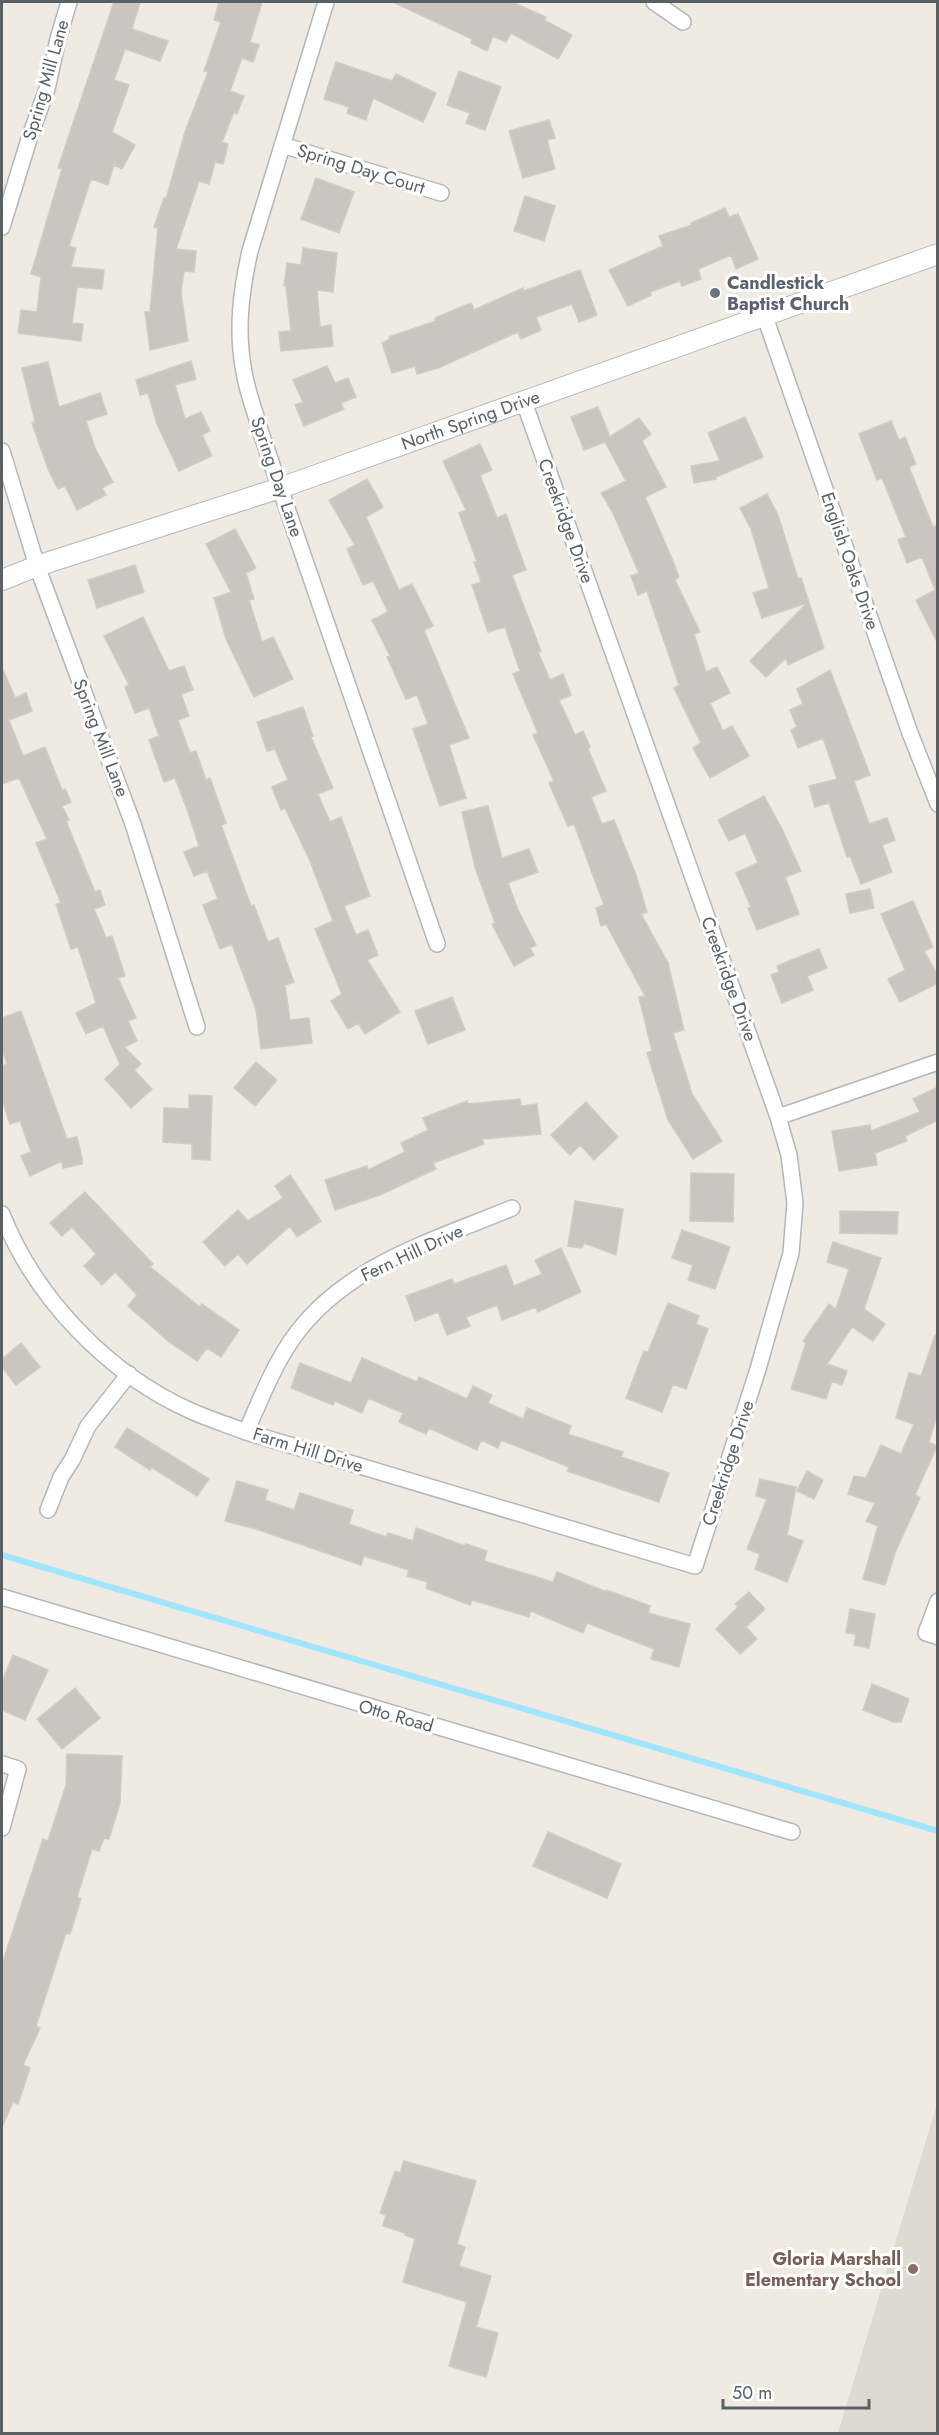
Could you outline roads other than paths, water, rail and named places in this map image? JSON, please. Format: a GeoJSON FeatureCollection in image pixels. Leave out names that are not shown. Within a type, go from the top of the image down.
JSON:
{"type":"FeatureCollection","features":[{"type":"Feature","properties":{"kind":"street","name":"Spring Mill Lane"},"geometry":{"type":"LineString","coordinates":[[2,227],[47,89],[69,2]]}},
{"type":"Feature","properties":{"kind":"street","name":"Spring Day Lane"},"geometry":{"type":"LineString","coordinates":[[326,2],[250,251],[242,288],[240,329],[244,372],[280,488],[437,944]]}},
{"type":"Feature","properties":{"kind":"street"},"geometry":{"type":"LineString","coordinates":[[654,2],[682,22]]}},
{"type":"Feature","properties":{"kind":"street","name":"Spring Day Court"},"geometry":{"type":"LineString","coordinates":[[282,145],[441,194]]}},
{"type":"Feature","properties":{"kind":"street","name":"North Spring Drive"},"geometry":{"type":"LineString","coordinates":[[2,580],[37,566],[280,488],[938,254]]}},
{"type":"Feature","properties":{"kind":"street","name":"English Oaks Drive"},"geometry":{"type":"LineString","coordinates":[[765,317],[910,733],[936,795]]}},
{"type":"Feature","properties":{"kind":"street","name":"Creekridge Drive"},"geometry":{"type":"LineString","coordinates":[[524,402],[778,1117],[789,1155],[795,1203],[791,1252],[758,1369],[695,1566]]}},
{"type":"Feature","properties":{"kind":"street","name":"Spring Mill Lane"},"geometry":{"type":"LineString","coordinates":[[2,451],[37,566],[133,824],[197,1027]]}},
{"type":"Feature","properties":{"kind":"street"},"geometry":{"type":"LineString","coordinates":[[778,1117],[938,1062]]}},
{"type":"Feature","properties":{"kind":"street","name":"Fern Hill Drive"},"geometry":{"type":"LineString","coordinates":[[246,1432],[272,1373],[291,1340],[316,1310],[344,1286],[374,1266],[512,1209]]}},
{"type":"Feature","properties":{"kind":"street","name":"Farm Hill Drive"},"geometry":{"type":"LineString","coordinates":[[2,1214],[27,1265],[49,1297],[96,1348],[129,1374],[190,1410],[246,1432],[695,1566]]}},
{"type":"Feature","properties":{"kind":"street"},"geometry":{"type":"LineString","coordinates":[[48,1510],[61,1477],[88,1426],[129,1374]]}},
{"type":"Feature","properties":{"kind":"street","name":"Otto Road"},"geometry":{"type":"LineString","coordinates":[[2,1597],[792,1832]]}},
{"type":"Feature","properties":{"kind":"street"},"geometry":{"type":"LineString","coordinates":[[932,1635],[938,1601]]}},
{"type":"Feature","properties":{"kind":"street"},"geometry":{"type":"LineString","coordinates":[[2,1764],[18,1769],[2,1828]]}},
{"type":"Feature","properties":{"kind":"waterway"},"geometry":{"type":"LineString","coordinates":[[2,1555],[938,1831]]}},
{"type":"Feature","properties":{"kind":"place","name":"Candlestick Baptist Church"},"geometry":{"type":"Point","coordinates":[715,293]}},
{"type":"Feature","properties":{"kind":"place","name":"Gloria Marshall Elementary School"},"geometry":{"type":"Point","coordinates":[913,2269]}}]}
